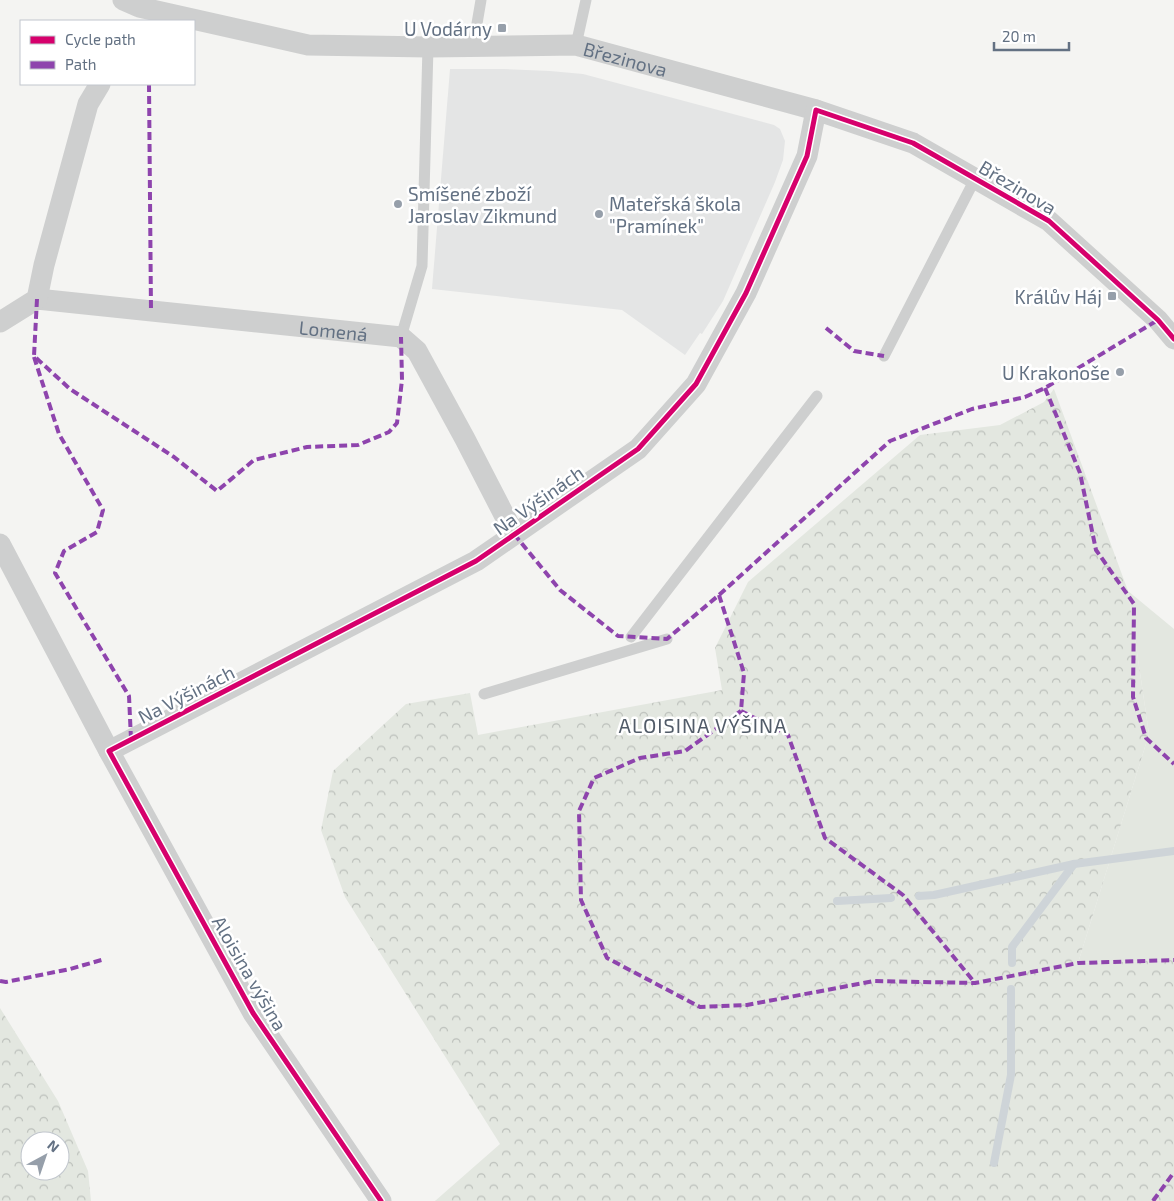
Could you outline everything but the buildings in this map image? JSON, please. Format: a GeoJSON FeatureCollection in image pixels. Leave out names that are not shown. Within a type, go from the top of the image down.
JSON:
{"type":"FeatureCollection","features":[{"type":"Feature","properties":{"kind":"street","name":"Březinova"},"geometry":{"type":"LineString","coordinates":[[131,9],[185,20]]}},
{"type":"Feature","properties":{"kind":"street","name":"Březinova"},"geometry":{"type":"LineString","coordinates":[[195,22],[308,45],[428,47],[576,45],[816,110],[913,143],[1049,220],[1158,320],[1174,339]]}},
{"type":"Feature","properties":{"kind":"street"},"geometry":{"type":"LineString","coordinates":[[0,322],[37,299],[44,265],[88,104],[99,85]]}},
{"type":"Feature","properties":{"kind":"street","name":"Na Výšinách"},"geometry":{"type":"LineString","coordinates":[[109,751],[476,561],[638,449],[696,384],[746,293],[806,156],[816,110]]}},
{"type":"Feature","properties":{"kind":"street","name":"Lomená"},"geometry":{"type":"LineString","coordinates":[[37,299],[401,338]]}},
{"type":"Feature","properties":{"kind":"street"},"geometry":{"type":"LineString","coordinates":[[401,338],[417,351],[514,534]]}},
{"type":"Feature","properties":{"kind":"street","name":"Aloisina výšina"},"geometry":{"type":"LineString","coordinates":[[0,544],[109,751],[253,1013],[381,1201]]}},
{"type":"Feature","properties":{"kind":"lane"},"geometry":{"type":"LineString","coordinates":[[473,47],[481,0]]}},
{"type":"Feature","properties":{"kind":"lane"},"geometry":{"type":"LineString","coordinates":[[576,45],[586,0]]}},
{"type":"Feature","properties":{"kind":"lane"},"geometry":{"type":"LineString","coordinates":[[401,338],[422,266],[428,47]]}},
{"type":"Feature","properties":{"kind":"lane"},"geometry":{"type":"LineString","coordinates":[[884,356],[975,179]]}},
{"type":"Feature","properties":{"kind":"lane"},"geometry":{"type":"LineString","coordinates":[[631,637],[817,396]]}},
{"type":"Feature","properties":{"kind":"lane"},"geometry":{"type":"LineString","coordinates":[[484,694],[667,639]]}},
{"type":"Feature","properties":{"kind":"shaded area","name":"Mateřská škola \"Pramínek\""},"geometry":{"type":"Polygon","coordinates":[[[450,69],[504,69],[583,74],[774,125],[780,129],[785,141],[783,160],[775,182],[723,301],[702,334],[700,333],[685,355],[622,310],[432,289],[450,69]]]}},
{"type":"Feature","properties":{"kind":"green space"},"geometry":{"type":"Polygon","coordinates":[[[1054,389],[1128,591],[1149,734],[1078,963],[1174,960],[1174,1201],[435,1201],[500,1144],[345,897],[321,830],[333,771],[406,704],[470,693],[478,735],[722,690],[715,648],[748,582],[920,435],[1000,425],[1044,402],[1054,389]]]}},
{"type":"Feature","properties":{"kind":"green space"},"geometry":{"type":"Polygon","coordinates":[[[1128,591],[1174,629],[1174,960],[1078,963],[1149,734],[1128,591]]]}},
{"type":"Feature","properties":{"kind":"green space"},"geometry":{"type":"Polygon","coordinates":[[[0,1008],[58,1101],[88,1171],[91,1201],[0,1201],[0,1008]]]}},
{"type":"Feature","properties":{"kind":"waterway"},"geometry":{"type":"LineString","coordinates":[[919,896],[934,895],[1074,864],[1174,851]]}},
{"type":"Feature","properties":{"kind":"waterway"},"geometry":{"type":"LineString","coordinates":[[1012,963],[1012,947],[1074,864]]}},
{"type":"Feature","properties":{"kind":"waterway"},"geometry":{"type":"LineString","coordinates":[[837,901],[891,898]]}},
{"type":"Feature","properties":{"kind":"waterway"},"geometry":{"type":"LineString","coordinates":[[994,1163],[1011,1075],[1011,989]]}},
{"type":"Feature","properties":{"kind":"marked path"},"geometry":{"type":"LineString","coordinates":[[149,85],[151,311]]}},
{"type":"Feature","properties":{"kind":"marked path"},"geometry":{"type":"LineString","coordinates":[[37,299],[34,356],[70,389],[174,457],[217,491],[254,460],[307,447],[358,445],[389,432],[397,423],[402,380],[401,337]]}},
{"type":"Feature","properties":{"kind":"marked path"},"geometry":{"type":"LineString","coordinates":[[514,534],[560,590],[618,636],[667,639],[719,595],[890,441],[972,409],[1025,397],[1045,388],[1158,320]]}},
{"type":"Feature","properties":{"kind":"marked path"},"geometry":{"type":"LineString","coordinates":[[826,328],[854,351],[884,356]]}},
{"type":"Feature","properties":{"kind":"marked path"},"geometry":{"type":"LineString","coordinates":[[34,357],[59,434],[103,510],[97,532],[64,551],[55,573],[129,696],[131,739]]}},
{"type":"Feature","properties":{"kind":"marked path"},"geometry":{"type":"LineString","coordinates":[[1045,388],[1080,473],[1096,550],[1134,604],[1133,697],[1146,738],[1174,764]]}},
{"type":"Feature","properties":{"kind":"marked path"},"geometry":{"type":"LineString","coordinates":[[719,595],[744,673],[741,711],[685,751],[640,758],[594,778],[579,811],[581,900],[607,958],[700,1007],[747,1005],[874,981],[975,983],[1078,963],[1174,960]]}},
{"type":"Feature","properties":{"kind":"marked path"},"geometry":{"type":"LineString","coordinates":[[741,711],[788,735],[825,838],[903,895],[975,983]]}},
{"type":"Feature","properties":{"kind":"marked path"},"geometry":{"type":"LineString","coordinates":[[0,981],[6,982],[70,969],[105,959]]}},
{"type":"Feature","properties":{"kind":"marked path"},"geometry":{"type":"LineString","coordinates":[[1153,1201],[1174,1174]]}},
{"type":"Feature","properties":{"kind":"cycle path"},"geometry":{"type":"LineString","coordinates":[[381,1201],[253,1013],[109,751],[476,561],[638,449],[696,384],[746,293],[807,156],[816,110],[913,143],[1049,221],[1158,320],[1174,339]]}},
{"type":"Feature","properties":{"kind":"place","name":"U Vodárny"},"geometry":{"type":"Point","coordinates":[502,28]}},
{"type":"Feature","properties":{"kind":"place","name":"Smíšené zboží Jaroslav Zikmund"},"geometry":{"type":"Point","coordinates":[398,204]}},
{"type":"Feature","properties":{"kind":"place","name":"Mateřská škola \"Pramínek\""},"geometry":{"type":"Point","coordinates":[599,214]}},
{"type":"Feature","properties":{"kind":"place","name":"Králův Háj"},"geometry":{"type":"Point","coordinates":[1112,296]}},
{"type":"Feature","properties":{"kind":"place","name":"U Krakonoše"},"geometry":{"type":"Point","coordinates":[1120,372]}},
{"type":"Feature","properties":{"kind":"district","name":"ALOISINA VÝŠINA"},"geometry":{"type":"Point","coordinates":[703,725]}}]}
